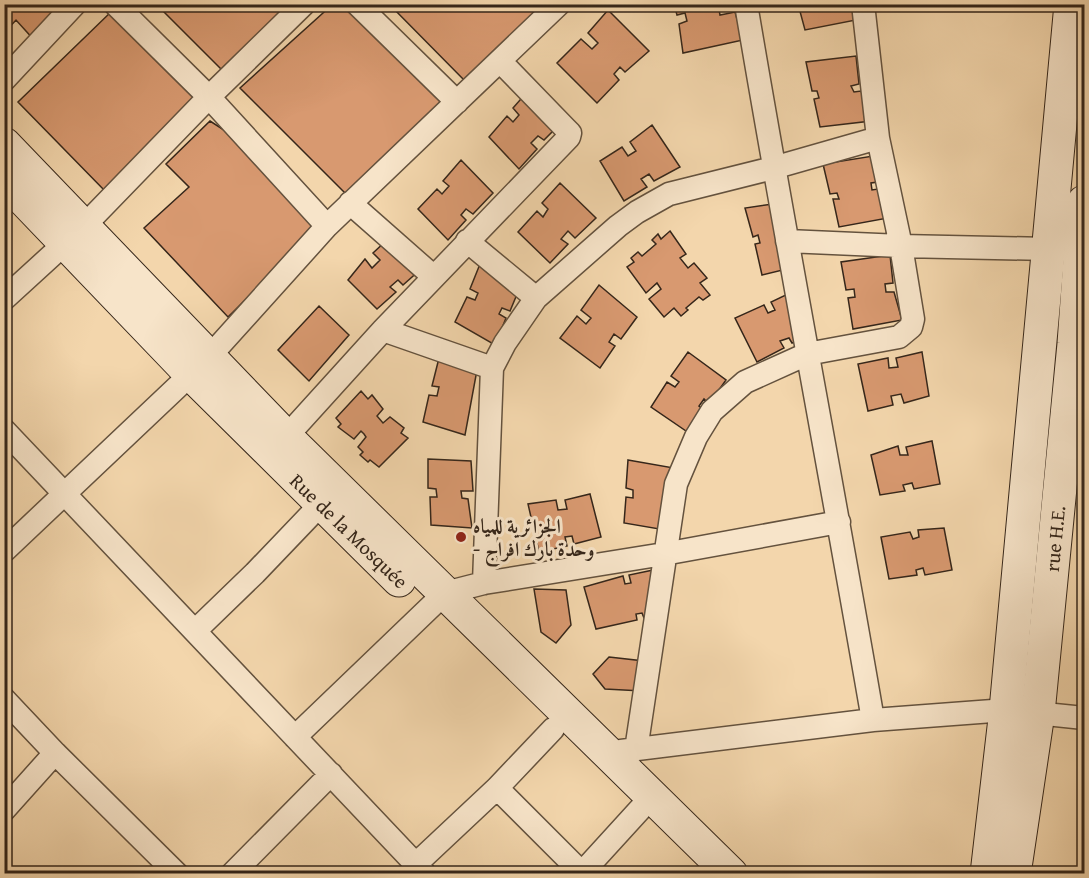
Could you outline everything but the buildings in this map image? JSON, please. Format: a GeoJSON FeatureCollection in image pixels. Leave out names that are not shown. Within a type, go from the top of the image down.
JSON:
{"type":"FeatureCollection","features":[{"type":"Feature","properties":{"kind":"main road"},"geometry":{"type":"LineString","coordinates":[[987,873],[1006,710],[1071,4]]}},
{"type":"Feature","properties":{"kind":"main road"},"geometry":{"type":"LineString","coordinates":[[4,144],[75,235]]}},
{"type":"Feature","properties":{"kind":"main road","name":"Rue de la Mosquée"},"geometry":{"type":"LineString","coordinates":[[4,179],[75,235],[200,365],[321,504],[436,601],[553,729],[645,803],[702,873]]}},
{"type":"Feature","properties":{"kind":"main road","name":"rue H.E."},"geometry":{"type":"LineString","coordinates":[[1014,873],[1038,713],[1079,345],[1084,202]]}},
{"type":"Feature","properties":{"kind":"main road"},"geometry":{"type":"LineString","coordinates":[[200,365],[286,437],[436,601],[622,751],[645,803],[731,873]]}},
{"type":"Feature","properties":{"kind":"street"},"geometry":{"type":"LineString","coordinates":[[4,80],[75,4]]}},
{"type":"Feature","properties":{"kind":"street"},"geometry":{"type":"LineString","coordinates":[[116,4],[209,97],[327,226]]}},
{"type":"Feature","properties":{"kind":"street"},"geometry":{"type":"LineString","coordinates":[[4,299],[75,235],[209,97],[304,4]]}},
{"type":"Feature","properties":{"kind":"street"},"geometry":{"type":"LineString","coordinates":[[357,4],[457,102]]}},
{"type":"Feature","properties":{"kind":"street"},"geometry":{"type":"LineString","coordinates":[[4,551],[200,365],[327,226],[559,4]]}},
{"type":"Feature","properties":{"kind":"street"},"geometry":{"type":"LineString","coordinates":[[746,4],[773,168],[839,522],[873,720]]}},
{"type":"Feature","properties":{"kind":"street"},"geometry":{"type":"LineString","coordinates":[[863,4],[878,138],[901,246],[913,319],[911,327],[899,337],[807,354],[746,382],[712,411],[696,437],[676,484],[664,554],[622,751],[873,720],[1006,710],[1084,718]]}},
{"type":"Feature","properties":{"kind":"street"},"geometry":{"type":"LineString","coordinates":[[286,437],[383,330],[569,137],[570,133],[500,61]]}},
{"type":"Feature","properties":{"kind":"street"},"geometry":{"type":"LineString","coordinates":[[484,583],[492,368],[505,343],[536,298],[618,226],[669,195],[878,138]]}},
{"type":"Feature","properties":{"kind":"street"},"geometry":{"type":"LineString","coordinates":[[350,203],[434,277]]}},
{"type":"Feature","properties":{"kind":"street"},"geometry":{"type":"LineString","coordinates":[[467,241],[536,298]]}},
{"type":"Feature","properties":{"kind":"street"},"geometry":{"type":"LineString","coordinates":[[787,241],[1048,249]]}},
{"type":"Feature","properties":{"kind":"street"},"geometry":{"type":"LineString","coordinates":[[383,330],[492,368]]}},
{"type":"Feature","properties":{"kind":"street"},"geometry":{"type":"LineString","coordinates":[[1040,341],[1079,345]]}},
{"type":"Feature","properties":{"kind":"street"},"geometry":{"type":"LineString","coordinates":[[4,430],[420,869],[553,729]]}},
{"type":"Feature","properties":{"kind":"street"},"geometry":{"type":"LineString","coordinates":[[195,631],[321,504]]}},
{"type":"Feature","properties":{"kind":"street"},"geometry":{"type":"LineString","coordinates":[[295,736],[436,601],[484,583],[664,554],[839,522]]}},
{"type":"Feature","properties":{"kind":"street"},"geometry":{"type":"LineString","coordinates":[[4,699],[55,753],[177,873]]}},
{"type":"Feature","properties":{"kind":"street"},"geometry":{"type":"LineString","coordinates":[[4,810],[55,753]]}},
{"type":"Feature","properties":{"kind":"street"},"geometry":{"type":"LineString","coordinates":[[232,873],[331,774]]}},
{"type":"Feature","properties":{"kind":"street"},"geometry":{"type":"LineString","coordinates":[[497,788],[581,873],[645,803]]}},
{"type":"Feature","properties":{"kind":"place","name":"الجزائرية للمياه - وحدة بارك افراج"},"geometry":{"type":"Point","coordinates":[461,537]}}]}
